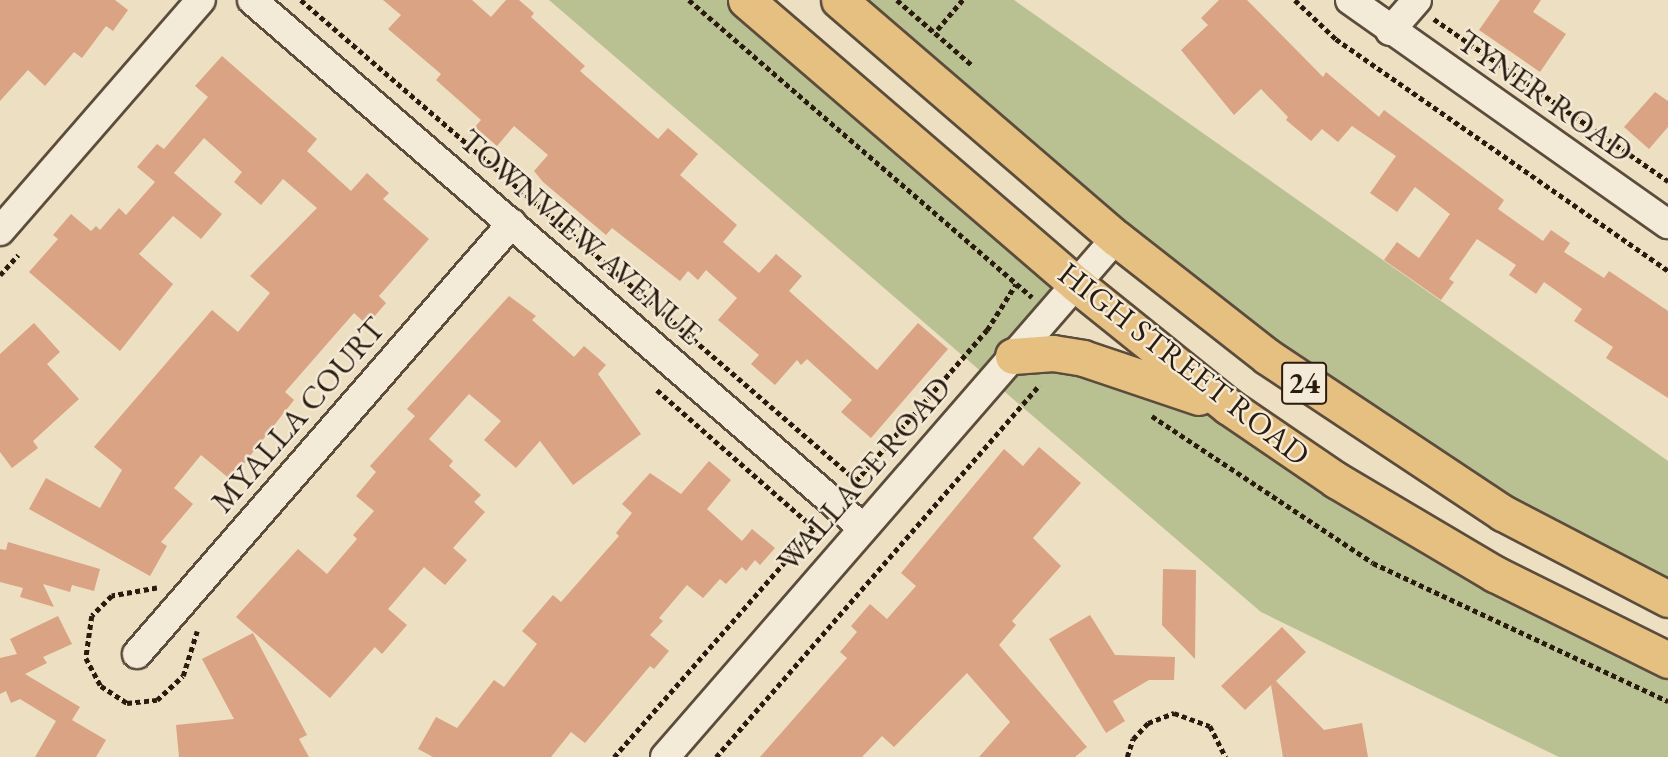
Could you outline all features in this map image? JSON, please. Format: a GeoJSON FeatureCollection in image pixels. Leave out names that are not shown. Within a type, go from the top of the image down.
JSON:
{"type":"FeatureCollection","features":[{"type":"Feature","properties":{"kind":"main road","name":"HIGH STREET ROAD"},"geometry":{"type":"LineString","coordinates":[[746,0],[1076,284],[1229,407],[1336,480],[1483,567],[1668,660]]}},
{"type":"Feature","properties":{"kind":"main road","name":"HIGH STREET ROAD"},"geometry":{"type":"LineString","coordinates":[[839,0],[1116,238],[1268,357],[1425,465],[1580,556],[1668,599]]}},
{"type":"Feature","properties":{"kind":"main road"},"geometry":{"type":"LineString","coordinates":[[1013,356],[1053,353],[1083,358],[1229,407]]}},
{"type":"Feature","properties":{"kind":"street"},"geometry":{"type":"LineString","coordinates":[[0,231],[201,0]]}},
{"type":"Feature","properties":{"kind":"street","name":"TOWNVIEW AVENUE"},"geometry":{"type":"LineString","coordinates":[[253,0],[863,528]]}},
{"type":"Feature","properties":{"kind":"street","name":"TYNER ROAD"},"geometry":{"type":"LineString","coordinates":[[1350,0],[1390,31],[1668,224]]}},
{"type":"Feature","properties":{"kind":"street"},"geometry":{"type":"LineString","coordinates":[[1390,31],[1422,7]]}},
{"type":"Feature","properties":{"kind":"street","name":"MYALLA COURT"},"geometry":{"type":"LineString","coordinates":[[137,654],[512,223]]}},
{"type":"Feature","properties":{"kind":"street","name":"WALLACE ROAD"},"geometry":{"type":"LineString","coordinates":[[665,757],[1116,238]]}},
{"type":"Feature","properties":{"kind":"path"},"geometry":{"type":"LineString","coordinates":[[301,0],[856,480]]}},
{"type":"Feature","properties":{"kind":"path"},"geometry":{"type":"LineString","coordinates":[[688,0],[1026,292]]}},
{"type":"Feature","properties":{"kind":"path"},"geometry":{"type":"LineString","coordinates":[[898,0],[972,65]]}},
{"type":"Feature","properties":{"kind":"path"},"geometry":{"type":"LineString","coordinates":[[935,33],[963,0]]}},
{"type":"Feature","properties":{"kind":"path"},"geometry":{"type":"LineString","coordinates":[[1295,0],[1336,39],[1668,271]]}},
{"type":"Feature","properties":{"kind":"path"},"geometry":{"type":"LineString","coordinates":[[1422,7],[1668,180]]}},
{"type":"Feature","properties":{"kind":"path"},"geometry":{"type":"LineString","coordinates":[[850,487],[987,330],[1016,284]]}},
{"type":"Feature","properties":{"kind":"path"},"geometry":{"type":"LineString","coordinates":[[716,757],[1046,380]]}},
{"type":"Feature","properties":{"kind":"path"},"geometry":{"type":"LineString","coordinates":[[1148,414],[1373,563],[1668,701]]}},
{"type":"Feature","properties":{"kind":"path"},"geometry":{"type":"LineString","coordinates":[[614,757],[821,521]]}},
{"type":"Feature","properties":{"kind":"path"},"geometry":{"type":"LineString","coordinates":[[1127,757],[1133,739],[1148,723],[1174,713],[1210,726],[1226,757]]}},
{"type":"Feature","properties":{"kind":"green space"},"geometry":{"type":"Polygon","coordinates":[[[549,0],[746,0],[1076,284],[1014,355],[1229,407],[1668,660],[1668,757],[1559,757],[1261,612],[549,0]]]}},
{"type":"Feature","properties":{"kind":"green space"},"geometry":{"type":"Polygon","coordinates":[[[839,0],[1014,0],[1668,461],[1668,599],[1425,465],[839,0]]]}},
{"type":"Feature","properties":{"kind":"building"},"geometry":{"type":"Polygon","coordinates":[[[0,0],[115,0],[128,10],[113,31],[106,26],[82,58],[74,52],[45,86],[28,70],[0,101],[0,0]]]}},
{"type":"Feature","properties":{"kind":"building"},"geometry":{"type":"Polygon","coordinates":[[[383,0],[472,0],[491,17],[506,0],[519,0],[534,13],[531,17],[585,66],[580,71],[658,139],[668,128],[698,154],[680,175],[737,225],[723,242],[759,273],[776,254],[802,276],[789,291],[877,370],[918,323],[948,349],[871,438],[841,412],[852,400],[807,359],[801,365],[797,360],[775,385],[751,364],[759,355],[718,320],[737,298],[706,270],[698,280],[688,271],[680,281],[612,228],[606,235],[543,182],[534,171],[548,155],[514,126],[497,146],[475,127],[481,120],[436,80],[441,74],[388,29],[401,15],[383,0]]]}},
{"type":"Feature","properties":{"kind":"building"},"geometry":{"type":"Polygon","coordinates":[[[1219,0],[1247,0],[1323,77],[1326,72],[1379,117],[1384,110],[1504,200],[1498,209],[1543,241],[1551,230],[1570,243],[1564,252],[1604,278],[1609,271],[1668,311],[1668,398],[1606,358],[1613,347],[1574,321],[1582,309],[1544,282],[1536,294],[1509,275],[1516,265],[1477,239],[1449,279],[1454,282],[1441,300],[1384,260],[1397,242],[1419,258],[1450,214],[1415,187],[1397,212],[1370,193],[1396,156],[1352,126],[1338,142],[1322,129],[1311,141],[1286,120],[1288,117],[1261,89],[1234,115],[1181,50],[1208,25],[1201,18],[1219,0]]]}},
{"type":"Feature","properties":{"kind":"building"},"geometry":{"type":"Polygon","coordinates":[[[1500,0],[1541,0],[1533,12],[1566,34],[1540,72],[1479,30],[1500,0]]]}},
{"type":"Feature","properties":{"kind":"building"},"geometry":{"type":"Polygon","coordinates":[[[222,56],[317,139],[307,151],[351,191],[367,173],[389,193],[383,199],[429,239],[379,296],[386,303],[367,325],[354,313],[285,392],[294,400],[231,480],[201,455],[174,488],[193,504],[161,542],[167,546],[150,576],[29,509],[46,478],[100,508],[122,470],[94,447],[212,310],[238,332],[270,293],[250,276],[317,208],[283,179],[261,205],[234,182],[242,172],[204,138],[174,173],[222,214],[201,239],[173,216],[139,254],[173,284],[120,351],[29,272],[58,239],[53,235],[71,214],[91,231],[96,226],[100,230],[119,208],[126,215],[155,182],[137,167],[157,144],[164,149],[208,97],[195,86],[222,56]]]}},
{"type":"Feature","properties":{"kind":"building"},"geometry":{"type":"Polygon","coordinates":[[[1655,92],[1668,101],[1668,127],[1649,149],[1624,127],[1655,92]]]}},
{"type":"Feature","properties":{"kind":"building"},"geometry":{"type":"Polygon","coordinates":[[[509,296],[536,316],[532,320],[574,357],[584,346],[606,365],[598,374],[641,434],[573,485],[540,441],[516,468],[484,440],[501,421],[469,394],[429,439],[453,461],[449,466],[481,495],[474,502],[485,512],[453,548],[467,560],[445,585],[424,567],[388,609],[407,625],[382,654],[375,647],[330,698],[236,617],[298,549],[327,574],[357,539],[353,535],[374,511],[356,496],[376,472],[370,466],[415,416],[407,409],[509,296]]]}},
{"type":"Feature","properties":{"kind":"building"},"geometry":{"type":"Polygon","coordinates":[[[34,323],[60,352],[47,364],[79,399],[33,441],[38,448],[12,468],[0,452],[0,354],[34,323]]]}},
{"type":"Feature","properties":{"kind":"building"},"geometry":{"type":"Polygon","coordinates":[[[1039,447],[1081,483],[1033,538],[1061,566],[1012,621],[1016,625],[999,645],[1087,747],[1075,757],[979,757],[1010,722],[967,673],[894,747],[882,736],[862,757],[760,757],[847,658],[840,652],[857,632],[851,626],[870,604],[887,619],[916,586],[901,573],[1004,449],[1023,466],[1039,447]]]}},
{"type":"Feature","properties":{"kind":"building"},"geometry":{"type":"Polygon","coordinates":[[[709,461],[731,480],[707,509],[742,541],[752,529],[775,548],[760,565],[755,560],[746,571],[742,567],[726,584],[720,579],[703,598],[687,585],[659,618],[663,621],[650,635],[669,651],[654,669],[650,666],[585,743],[571,732],[551,757],[433,757],[418,749],[436,717],[457,728],[494,680],[504,687],[537,644],[522,631],[553,595],[561,602],[619,536],[616,533],[632,513],[622,504],[650,473],[681,494],[709,461]]]}},
{"type":"Feature","properties":{"kind":"building"},"geometry":{"type":"Polygon","coordinates":[[[8,542],[100,569],[94,591],[72,585],[70,592],[43,584],[54,607],[20,597],[23,588],[0,582],[0,549],[6,550],[8,542]]]}},
{"type":"Feature","properties":{"kind":"building"},"geometry":{"type":"Polygon","coordinates":[[[1163,569],[1196,570],[1195,659],[1162,625],[1163,569]]]}},
{"type":"Feature","properties":{"kind":"building"},"geometry":{"type":"Polygon","coordinates":[[[1090,615],[1115,655],[1175,657],[1174,680],[1149,680],[1113,701],[1125,721],[1106,733],[1049,639],[1090,615]]]}},
{"type":"Feature","properties":{"kind":"building"},"geometry":{"type":"Polygon","coordinates":[[[58,616],[72,644],[43,657],[47,663],[25,674],[80,707],[72,720],[106,740],[96,757],[35,757],[56,721],[20,699],[11,703],[6,691],[0,694],[0,658],[17,654],[10,639],[58,616]]]}},
{"type":"Feature","properties":{"kind":"building"},"geometry":{"type":"Polygon","coordinates":[[[1282,627],[1306,652],[1276,681],[1324,730],[1362,723],[1368,757],[1283,757],[1271,685],[1245,710],[1221,686],[1282,627]]]}},
{"type":"Feature","properties":{"kind":"building"},"geometry":{"type":"Polygon","coordinates":[[[253,633],[307,735],[299,739],[309,757],[179,757],[176,725],[234,719],[202,659],[253,633]]]}}]}
